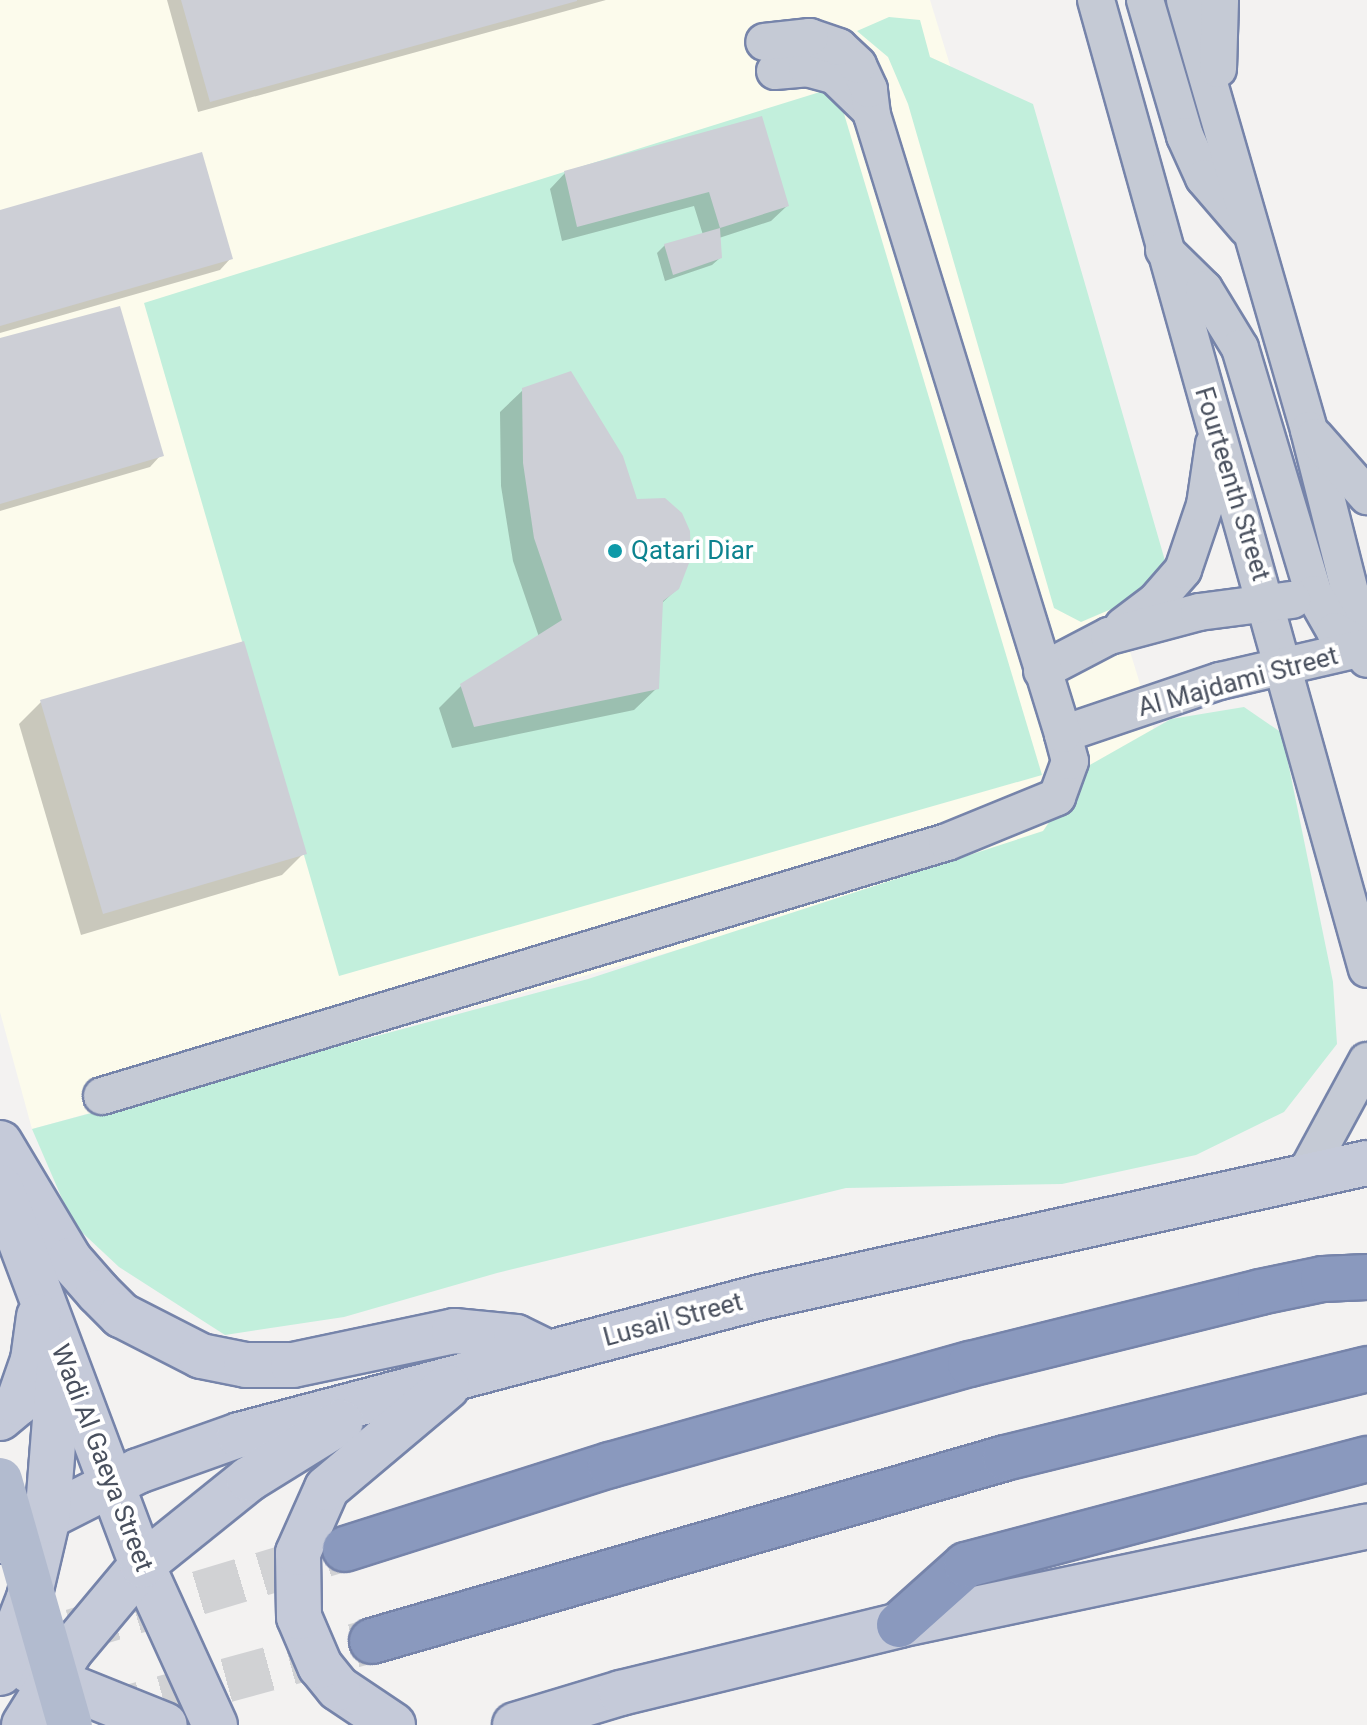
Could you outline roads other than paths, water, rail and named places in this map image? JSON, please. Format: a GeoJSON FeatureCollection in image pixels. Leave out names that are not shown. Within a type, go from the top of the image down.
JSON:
{"type":"FeatureCollection","features":[{"type":"Feature","properties":{"kind":"highway"},"geometry":{"type":"LineString","coordinates":[[1323,1279],[1367,1254]]}},
{"type":"Feature","properties":{"kind":"highway"},"geometry":{"type":"LineString","coordinates":[[345,1549],[610,1465],[970,1364],[1323,1279],[1367,1277]]}},
{"type":"Feature","properties":{"kind":"highway"},"geometry":{"type":"LineString","coordinates":[[372,1641],[1005,1458],[1367,1369]]}},
{"type":"Feature","properties":{"kind":"highway"},"geometry":{"type":"LineString","coordinates":[[899,1625],[966,1565],[1367,1459]]}},
{"type":"Feature","properties":{"kind":"main road"},"geometry":{"type":"LineString","coordinates":[[0,1480],[26,1694]]}},
{"type":"Feature","properties":{"kind":"street","name":"Fourteenth Street"},"geometry":{"type":"LineString","coordinates":[[1096,0],[1162,248],[1269,605],[1367,969]]}},
{"type":"Feature","properties":{"kind":"street"},"geometry":{"type":"LineString","coordinates":[[1145,0],[1185,136],[1204,178],[1256,239]]}},
{"type":"Feature","properties":{"kind":"street"},"geometry":{"type":"LineString","coordinates":[[1185,0],[1309,430],[1358,582],[1366,652]]}},
{"type":"Feature","properties":{"kind":"street"},"geometry":{"type":"LineString","coordinates":[[1219,111],[1220,0]]}},
{"type":"Feature","properties":{"kind":"street"},"geometry":{"type":"LineString","coordinates":[[102,1096],[947,842],[1057,797],[1070,761],[1063,734],[872,115],[863,77],[839,47],[810,37],[770,57]]}},
{"type":"Feature","properties":{"kind":"street"},"geometry":{"type":"LineString","coordinates":[[1162,248],[1204,289],[1240,348],[1314,594],[1335,631],[1366,652]]}},
{"type":"Feature","properties":{"kind":"street"},"geometry":{"type":"LineString","coordinates":[[1309,430],[1367,496]]}},
{"type":"Feature","properties":{"kind":"street"},"geometry":{"type":"LineString","coordinates":[[1042,671],[1109,636],[1156,601],[1183,570],[1205,505],[1215,431]]}},
{"type":"Feature","properties":{"kind":"street"},"geometry":{"type":"LineString","coordinates":[[1109,636],[1199,612],[1269,605],[1358,582]]}},
{"type":"Feature","properties":{"kind":"street","name":"Al Majdami Street"},"geometry":{"type":"LineString","coordinates":[[1063,734],[1220,681],[1366,652]]}},
{"type":"Feature","properties":{"kind":"street"},"geometry":{"type":"LineString","coordinates":[[1304,1177],[1367,1061]]}},
{"type":"Feature","properties":{"kind":"street"},"geometry":{"type":"LineString","coordinates":[[0,1143],[70,1260],[98,1292],[121,1315],[201,1356],[246,1365],[293,1365],[454,1331],[516,1337],[549,1353]]}},
{"type":"Feature","properties":{"kind":"street","name":"Lusail Street"},"geometry":{"type":"LineString","coordinates":[[0,1541],[47,1521],[112,1485],[200,1447],[761,1297],[1367,1163]]}},
{"type":"Feature","properties":{"kind":"street","name":"Wadi Al Gaeya Street"},"geometry":{"type":"LineString","coordinates":[[0,1187],[142,1565],[215,1725]]}},
{"type":"Feature","properties":{"kind":"street"},"geometry":{"type":"LineString","coordinates":[[0,1418],[18,1403],[33,1360],[41,1298]]}},
{"type":"Feature","properties":{"kind":"street"},"geometry":{"type":"LineString","coordinates":[[26,1694],[29,1598],[47,1521],[55,1460],[59,1348]]}},
{"type":"Feature","properties":{"kind":"street"},"geometry":{"type":"LineString","coordinates":[[393,1725],[350,1698],[320,1666],[299,1617],[298,1553],[327,1488],[459,1378]]}},
{"type":"Feature","properties":{"kind":"street"},"geometry":{"type":"LineString","coordinates":[[26,1694],[142,1565],[249,1479],[380,1399]]}},
{"type":"Feature","properties":{"kind":"street"},"geometry":{"type":"LineString","coordinates":[[515,1725],[621,1693],[899,1625],[1367,1526]]}},
{"type":"Feature","properties":{"kind":"street"},"geometry":{"type":"LineString","coordinates":[[561,1725],[621,1693]]}},
{"type":"Feature","properties":{"kind":"street"},"geometry":{"type":"LineString","coordinates":[[26,1694],[165,1725]]}},
{"type":"Feature","properties":{"kind":"tunnel"},"geometry":{"type":"LineString","coordinates":[[72,1631],[345,1549]]}},
{"type":"Feature","properties":{"kind":"tunnel"},"geometry":{"type":"LineString","coordinates":[[99,1715],[372,1641]]}},
{"type":"Feature","properties":{"kind":"place","name":"Qatari Diar"},"geometry":{"type":"Point","coordinates":[615,551]}}]}
